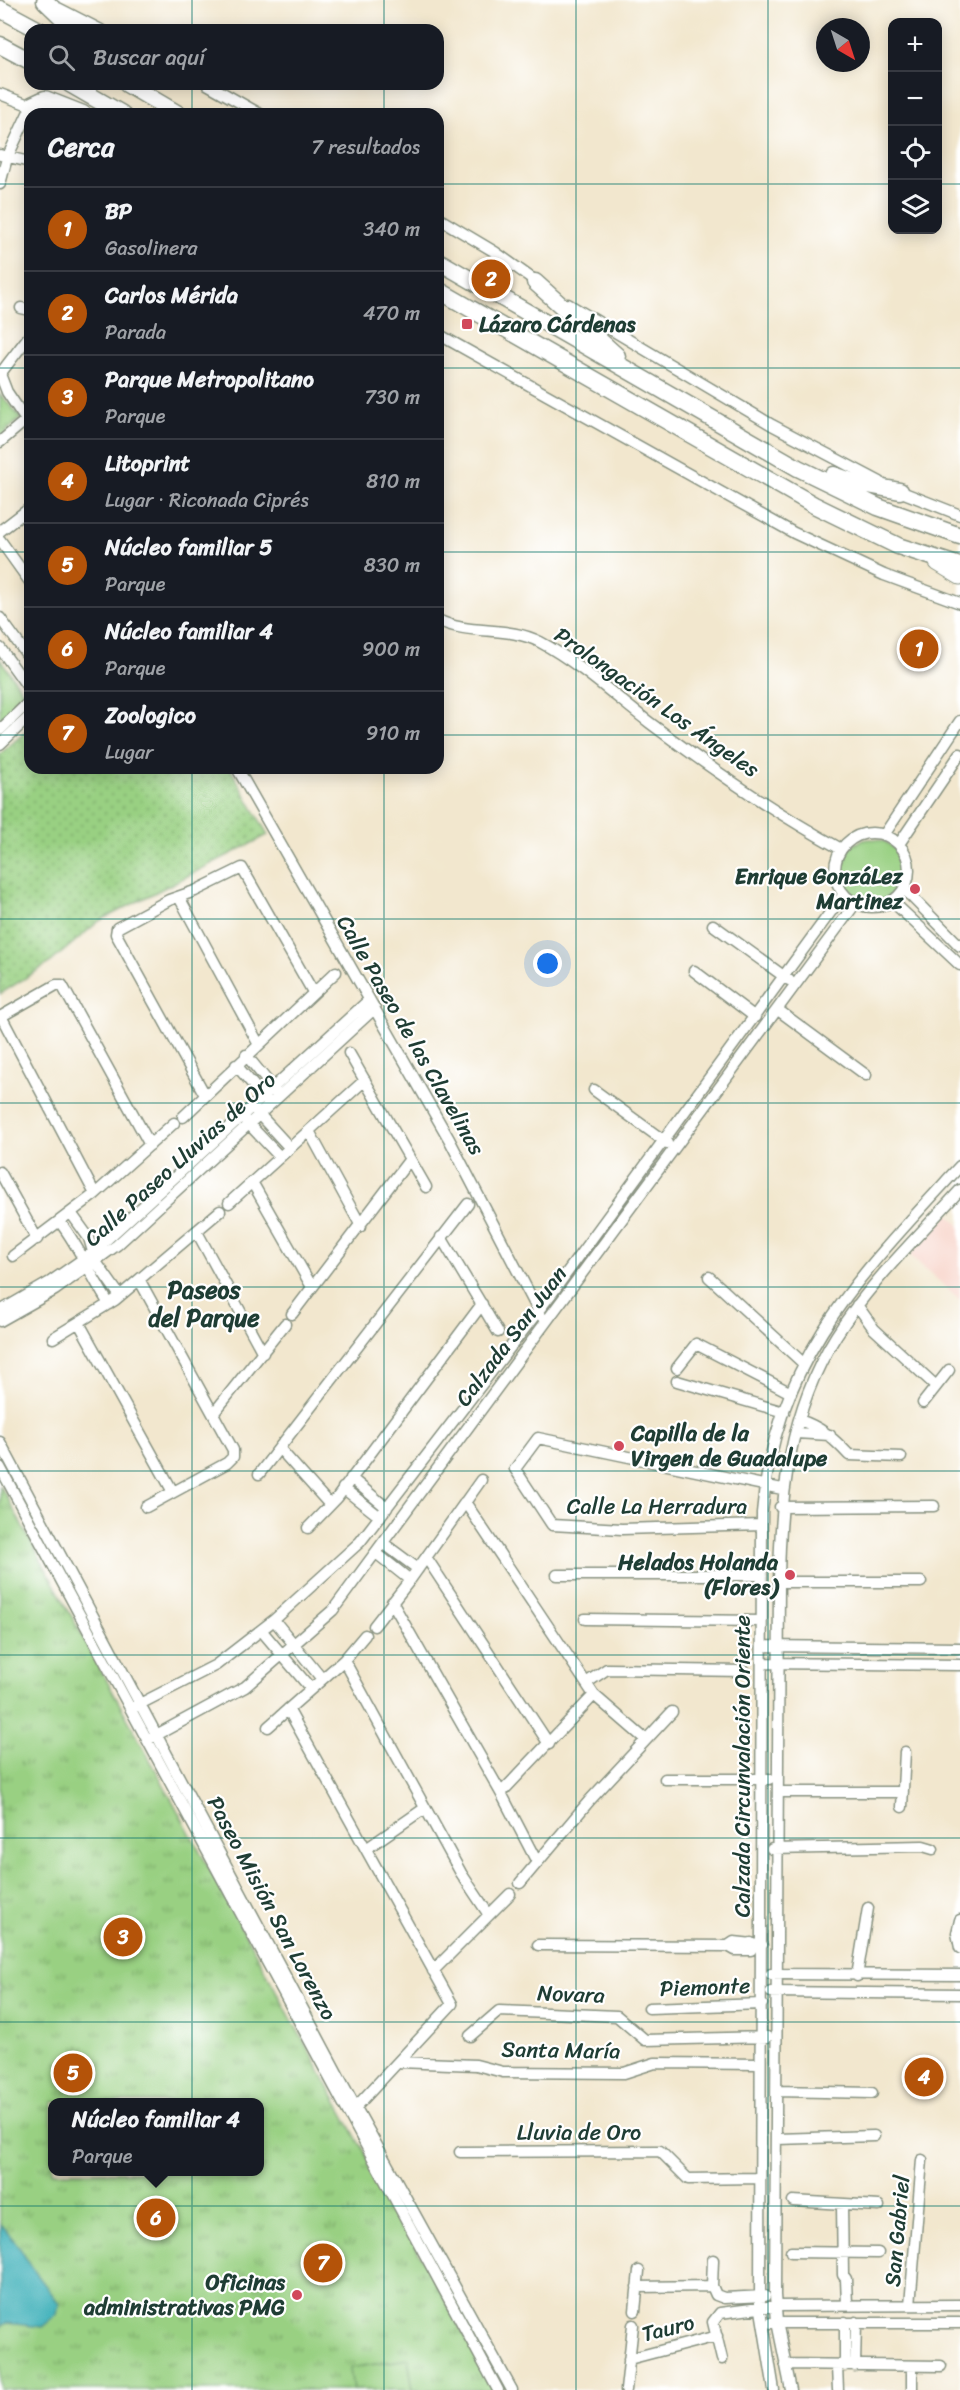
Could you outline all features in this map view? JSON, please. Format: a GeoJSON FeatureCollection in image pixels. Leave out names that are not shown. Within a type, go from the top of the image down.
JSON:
{"type":"FeatureCollection","features":[{"type":"Feature","properties":{"kind":"highway"},"geometry":{"type":"LineString","coordinates":[[44,0],[69,24]]}},
{"type":"Feature","properties":{"kind":"highway"},"geometry":{"type":"LineString","coordinates":[[0,9],[28,24]]}},
{"type":"Feature","properties":{"kind":"highway"},"geometry":{"type":"LineString","coordinates":[[0,45],[24,58]]}},
{"type":"Feature","properties":{"kind":"highway"},"geometry":{"type":"LineString","coordinates":[[80,90],[112,108]]}},
{"type":"Feature","properties":{"kind":"highway"},"geometry":{"type":"LineString","coordinates":[[139,90],[168,108]]}},
{"type":"Feature","properties":{"kind":"highway"},"geometry":{"type":"LineString","coordinates":[[32,105],[45,99],[68,108]]}},
{"type":"Feature","properties":{"kind":"highway"},"geometry":{"type":"LineString","coordinates":[[444,264],[798,468],[878,507],[960,536]]}},
{"type":"Feature","properties":{"kind":"highway"},"geometry":{"type":"LineString","coordinates":[[535,282],[634,374]]}},
{"type":"Feature","properties":{"kind":"highway"},"geometry":{"type":"LineString","coordinates":[[444,293],[814,505],[898,546],[960,566]]}},
{"type":"Feature","properties":{"kind":"highway"},"geometry":{"type":"LineString","coordinates":[[690,406],[719,413],[841,478],[900,491]]}},
{"type":"Feature","properties":{"kind":"main road"},"geometry":{"type":"LineString","coordinates":[[924,555],[960,577]]}},
{"type":"Feature","properties":{"kind":"street"},"geometry":{"type":"LineString","coordinates":[[44,0],[90,24]]}},
{"type":"Feature","properties":{"kind":"street"},"geometry":{"type":"LineString","coordinates":[[218,90],[249,108]]}},
{"type":"Feature","properties":{"kind":"street"},"geometry":{"type":"LineString","coordinates":[[0,94],[39,108]]}},
{"type":"Feature","properties":{"kind":"street"},"geometry":{"type":"LineString","coordinates":[[0,184],[4,157],[24,120]]}},
{"type":"Feature","properties":{"kind":"street"},"geometry":{"type":"LineString","coordinates":[[4,157],[24,161]]}},
{"type":"Feature","properties":{"kind":"street"},"geometry":{"type":"LineString","coordinates":[[444,222],[495,252],[535,282],[596,322],[772,425],[900,491],[960,515]]}},
{"type":"Feature","properties":{"kind":"street"},"geometry":{"type":"LineString","coordinates":[[444,337],[794,533],[884,575],[960,603]]}},
{"type":"Feature","properties":{"kind":"street"},"geometry":{"type":"LineString","coordinates":[[24,343],[0,374],[7,392],[24,417]]}},
{"type":"Feature","properties":{"kind":"street"},"geometry":{"type":"LineString","coordinates":[[0,442],[24,426]]}},
{"type":"Feature","properties":{"kind":"street"},"geometry":{"type":"LineString","coordinates":[[0,531],[24,512]]}},
{"type":"Feature","properties":{"kind":"street"},"geometry":{"type":"LineString","coordinates":[[0,540],[24,574]]}},
{"type":"Feature","properties":{"kind":"street"},"geometry":{"type":"LineString","coordinates":[[0,618],[24,651]]}},
{"type":"Feature","properties":{"kind":"street","name":"Prolongación Los Ángeles"},"geometry":{"type":"LineString","coordinates":[[444,622],[461,627],[511,632],[540,642],[654,726],[804,829],[841,849]]}},
{"type":"Feature","properties":{"kind":"street"},"geometry":{"type":"LineString","coordinates":[[0,648],[24,682]]}},
{"type":"Feature","properties":{"kind":"street"},"geometry":{"type":"LineString","coordinates":[[0,730],[24,707]]}},
{"type":"Feature","properties":{"kind":"street"},"geometry":{"type":"LineString","coordinates":[[884,835],[960,721]]}},
{"type":"Feature","properties":{"kind":"street"},"geometry":{"type":"LineString","coordinates":[[0,744],[24,722]]}},
{"type":"Feature","properties":{"kind":"street"},"geometry":{"type":"LineString","coordinates":[[899,844],[957,767],[960,754]]}},
{"type":"Feature","properties":{"kind":"street","name":"Calle Paseo de las Clavelinas"},"geometry":{"type":"LineString","coordinates":[[240,774],[449,1140],[537,1311],[546,1323]]}},
{"type":"Feature","properties":{"kind":"street"},"geometry":{"type":"LineString","coordinates":[[865,833],[884,835],[899,844],[909,866],[904,890],[892,901],[878,907],[855,904],[843,895],[834,873],[841,849],[855,836],[865,833]]}},
{"type":"Feature","properties":{"kind":"street"},"geometry":{"type":"LineString","coordinates":[[205,1095],[116,934],[117,928],[242,868],[313,992]]}},
{"type":"Feature","properties":{"kind":"street"},"geometry":{"type":"LineString","coordinates":[[904,890],[960,946]]}},
{"type":"Feature","properties":{"kind":"street","name":"Calzada San Juan"},"geometry":{"type":"LineString","coordinates":[[136,1706],[216,1665],[274,1620],[348,1554],[383,1513],[537,1311],[785,977],[843,895]]}},
{"type":"Feature","properties":{"kind":"street"},"geometry":{"type":"LineString","coordinates":[[179,897],[258,1043]]}},
{"type":"Feature","properties":{"kind":"street"},"geometry":{"type":"LineString","coordinates":[[892,901],[960,965]]}},
{"type":"Feature","properties":{"kind":"street","name":"Calzada San Juan"},"geometry":{"type":"LineString","coordinates":[[153,1736],[228,1698],[283,1656],[333,1610],[855,904]]}},
{"type":"Feature","properties":{"kind":"street"},"geometry":{"type":"LineString","coordinates":[[713,925],[796,985]]}},
{"type":"Feature","properties":{"kind":"street"},"geometry":{"type":"LineString","coordinates":[[13,1256],[60,1222],[150,1145],[336,972]]}},
{"type":"Feature","properties":{"kind":"street"},"geometry":{"type":"LineString","coordinates":[[694,972],[755,1017]]}},
{"type":"Feature","properties":{"kind":"street"},"geometry":{"type":"LineString","coordinates":[[94,1194],[0,1016],[56,985],[62,984],[150,1145]]}},
{"type":"Feature","properties":{"kind":"street","name":"Calle Paseo Lluvias de Oro"},"geometry":{"type":"LineString","coordinates":[[0,1321],[90,1260],[247,1121],[371,1004]]}},
{"type":"Feature","properties":{"kind":"street"},"geometry":{"type":"LineString","coordinates":[[778,1010],[866,1075]]}},
{"type":"Feature","properties":{"kind":"street"},"geometry":{"type":"LineString","coordinates":[[349,1053],[426,1187]]}},
{"type":"Feature","properties":{"kind":"street"},"geometry":{"type":"LineString","coordinates":[[246,1055],[277,1092]]}},
{"type":"Feature","properties":{"kind":"street"},"geometry":{"type":"LineString","coordinates":[[236,1065],[268,1101]]}},
{"type":"Feature","properties":{"kind":"street"},"geometry":{"type":"LineString","coordinates":[[53,1338],[109,1304],[140,1281],[365,1080]]}},
{"type":"Feature","properties":{"kind":"street"},"geometry":{"type":"LineString","coordinates":[[594,1090],[675,1148]]}},
{"type":"Feature","properties":{"kind":"street"},"geometry":{"type":"LineString","coordinates":[[257,1111],[290,1148]]}},
{"type":"Feature","properties":{"kind":"street"},"geometry":{"type":"LineString","coordinates":[[247,1121],[280,1157]]}},
{"type":"Feature","properties":{"kind":"street"},"geometry":{"type":"LineString","coordinates":[[309,1131],[361,1226]]}},
{"type":"Feature","properties":{"kind":"street"},"geometry":{"type":"LineString","coordinates":[[213,1414],[263,1353],[410,1159]]}},
{"type":"Feature","properties":{"kind":"street","name":"Calzada Circunvalación Oriente"},"geometry":{"type":"LineString","coordinates":[[774,2390],[760,2308],[762,1974],[756,1947],[762,1849],[761,1621],[764,1486],[791,1393],[803,1363],[822,1329],[845,1296],[892,1240],[960,1166]]}},
{"type":"Feature","properties":{"kind":"street"},"geometry":{"type":"LineString","coordinates":[[0,1172],[37,1239]]}},
{"type":"Feature","properties":{"kind":"street"},"geometry":{"type":"LineString","coordinates":[[252,1182],[312,1287]]}},
{"type":"Feature","properties":{"kind":"street","name":"Calzada Circunvalación Oriente"},"geometry":{"type":"LineString","coordinates":[[791,2390],[777,2322],[774,2259],[777,2139],[778,1646],[782,1488],[799,1420],[818,1368],[854,1310],[960,1190]]}},
{"type":"Feature","properties":{"kind":"street"},"geometry":{"type":"LineString","coordinates":[[259,1474],[468,1204]]}},
{"type":"Feature","properties":{"kind":"street"},"geometry":{"type":"LineString","coordinates":[[71,1213],[89,1238],[90,1260],[109,1304]]}},
{"type":"Feature","properties":{"kind":"street"},"geometry":{"type":"LineString","coordinates":[[60,1222],[120,1296]]}},
{"type":"Feature","properties":{"kind":"street"},"geometry":{"type":"LineString","coordinates":[[197,1232],[263,1353]]}},
{"type":"Feature","properties":{"kind":"street"},"geometry":{"type":"LineString","coordinates":[[441,1237],[498,1332]]}},
{"type":"Feature","properties":{"kind":"street"},"geometry":{"type":"LineString","coordinates":[[892,1240],[905,1252]]}},
{"type":"Feature","properties":{"kind":"street","name":"Calle Paseo Lluvias de Oro"},"geometry":{"type":"LineString","coordinates":[[0,1311],[90,1260]]}},
{"type":"Feature","properties":{"kind":"street"},"geometry":{"type":"LineString","coordinates":[[709,1277],[803,1363]]}},
{"type":"Feature","properties":{"kind":"street"},"geometry":{"type":"LineString","coordinates":[[140,1281],[233,1450],[233,1457],[227,1463],[146,1506]]}},
{"type":"Feature","properties":{"kind":"street"},"geometry":{"type":"LineString","coordinates":[[308,1527],[330,1505],[482,1304]]}},
{"type":"Feature","properties":{"kind":"street"},"geometry":{"type":"LineString","coordinates":[[854,1310],[936,1386]]}},
{"type":"Feature","properties":{"kind":"street"},"geometry":{"type":"LineString","coordinates":[[79,1323],[173,1492]]}},
{"type":"Feature","properties":{"kind":"street"},"geometry":{"type":"LineString","coordinates":[[677,1368],[696,1344],[791,1393]]}},
{"type":"Feature","properties":{"kind":"street"},"geometry":{"type":"LineString","coordinates":[[923,1403],[949,1370]]}},
{"type":"Feature","properties":{"kind":"street"},"geometry":{"type":"LineString","coordinates":[[677,1381],[784,1412]]}},
{"type":"Feature","properties":{"kind":"street"},"geometry":{"type":"LineString","coordinates":[[799,1420],[814,1425],[830,1435],[849,1455],[901,1457]]}},
{"type":"Feature","properties":{"kind":"street"},"geometry":{"type":"LineString","coordinates":[[796,1433],[830,1435]]}},
{"type":"Feature","properties":{"kind":"street","name":"Calle La Herradura"},"geometry":{"type":"LineString","coordinates":[[762,1525],[622,1529],[552,1526],[515,1469],[538,1438],[764,1486]]}},
{"type":"Feature","properties":{"kind":"street","name":"Paseo Misión San Lorenzo"},"geometry":{"type":"LineString","coordinates":[[0,1442],[136,1706]]}},
{"type":"Feature","properties":{"kind":"street"},"geometry":{"type":"LineString","coordinates":[[436,1443],[448,1453]]}},
{"type":"Feature","properties":{"kind":"street"},"geometry":{"type":"LineString","coordinates":[[279,1448],[330,1505]]}},
{"type":"Feature","properties":{"kind":"street","name":"Paseo Misión San Lorenzo"},"geometry":{"type":"LineString","coordinates":[[0,1467],[153,1736],[512,2390]]}},
{"type":"Feature","properties":{"kind":"street"},"geometry":{"type":"LineString","coordinates":[[351,1478],[383,1513]]}},
{"type":"Feature","properties":{"kind":"street"},"geometry":{"type":"LineString","coordinates":[[374,1626],[410,1580],[481,1480]]}},
{"type":"Feature","properties":{"kind":"street"},"geometry":{"type":"LineString","coordinates":[[764,1486],[782,1488]]}},
{"type":"Feature","properties":{"kind":"street"},"geometry":{"type":"LineString","coordinates":[[343,1488],[383,1513]]}},
{"type":"Feature","properties":{"kind":"street"},"geometry":{"type":"LineString","coordinates":[[465,1502],[594,1695],[646,1740]]}},
{"type":"Feature","properties":{"kind":"street"},"geometry":{"type":"LineString","coordinates":[[780,1507],[934,1506]]}},
{"type":"Feature","properties":{"kind":"street"},"geometry":{"type":"LineString","coordinates":[[383,1543],[418,1569]]}},
{"type":"Feature","properties":{"kind":"street"},"geometry":{"type":"LineString","coordinates":[[376,1553],[410,1580]]}},
{"type":"Feature","properties":{"kind":"street"},"geometry":{"type":"LineString","coordinates":[[348,1554],[364,1569]]}},
{"type":"Feature","properties":{"kind":"street"},"geometry":{"type":"LineString","coordinates":[[426,1557],[549,1744]]}},
{"type":"Feature","properties":{"kind":"street"},"geometry":{"type":"LineString","coordinates":[[557,1575],[762,1575]]}},
{"type":"Feature","properties":{"kind":"street"},"geometry":{"type":"LineString","coordinates":[[779,1581],[921,1582]]}},
{"type":"Feature","properties":{"kind":"street"},"geometry":{"type":"LineString","coordinates":[[392,1602],[537,1862]]}},
{"type":"Feature","properties":{"kind":"street"},"geometry":{"type":"LineString","coordinates":[[585,1618],[761,1621]]}},
{"type":"Feature","properties":{"kind":"street"},"geometry":{"type":"LineString","coordinates":[[274,1620],[322,1679]]}},
{"type":"Feature","properties":{"kind":"street"},"geometry":{"type":"LineString","coordinates":[[261,1630],[310,1689]]}},
{"type":"Feature","properties":{"kind":"street"},"geometry":{"type":"LineString","coordinates":[[267,1727],[344,1660],[365,1635]]}},
{"type":"Feature","properties":{"kind":"street"},"geometry":{"type":"LineString","coordinates":[[762,1646],[960,1648]]}},
{"type":"Feature","properties":{"kind":"street"},"geometry":{"type":"LineString","coordinates":[[924,1665],[925,1648]]}},
{"type":"Feature","properties":{"kind":"street"},"geometry":{"type":"LineString","coordinates":[[344,1660],[461,1873],[489,1915]]}},
{"type":"Feature","properties":{"kind":"street"},"geometry":{"type":"LineString","coordinates":[[762,1663],[960,1665]]}},
{"type":"Feature","properties":{"kind":"street"},"geometry":{"type":"LineString","coordinates":[[586,1683],[608,1669],[745,1671]]}},
{"type":"Feature","properties":{"kind":"street"},"geometry":{"type":"LineString","coordinates":[[501,1794],[594,1695]]}},
{"type":"Feature","properties":{"kind":"street"},"geometry":{"type":"LineString","coordinates":[[288,1709],[452,2004],[356,2107]]}},
{"type":"Feature","properties":{"kind":"street"},"geometry":{"type":"LineString","coordinates":[[520,1883],[590,1800],[672,1712]]}},
{"type":"Feature","properties":{"kind":"street","name":"Paseo Misión San Lorenzo"},"geometry":{"type":"LineString","coordinates":[[153,1736],[297,2020],[498,2390]]}},
{"type":"Feature","properties":{"kind":"street"},"geometry":{"type":"LineString","coordinates":[[902,1807],[905,1752]]}},
{"type":"Feature","properties":{"kind":"street"},"geometry":{"type":"LineString","coordinates":[[665,1779],[762,1780],[778,1778]]}},
{"type":"Feature","properties":{"kind":"street"},"geometry":{"type":"LineString","coordinates":[[778,1792],[903,1792]]}},
{"type":"Feature","properties":{"kind":"street"},"geometry":{"type":"LineString","coordinates":[[366,1849],[425,1808]]}},
{"type":"Feature","properties":{"kind":"street"},"geometry":{"type":"LineString","coordinates":[[762,1849],[923,1846],[933,1849]]}},
{"type":"Feature","properties":{"kind":"street"},"geometry":{"type":"LineString","coordinates":[[433,1971],[510,1894]]}},
{"type":"Feature","properties":{"kind":"street"},"geometry":{"type":"LineString","coordinates":[[857,1976],[868,1908]]}},
{"type":"Feature","properties":{"kind":"street"},"geometry":{"type":"LineString","coordinates":[[960,1920],[957,1933],[960,1948]]}},
{"type":"Feature","properties":{"kind":"street"},"geometry":{"type":"LineString","coordinates":[[538,1945],[728,1946],[734,1942],[756,1947]]}},
{"type":"Feature","properties":{"kind":"street"},"geometry":{"type":"LineString","coordinates":[[762,1974],[960,1975]]}},
{"type":"Feature","properties":{"kind":"street"},"geometry":{"type":"LineString","coordinates":[[762,1992],[960,1994]]}},
{"type":"Feature","properties":{"kind":"street","name":"Piemonte"},"geometry":{"type":"LineString","coordinates":[[649,2008],[762,2004]]}},
{"type":"Feature","properties":{"kind":"street","name":"Novara"},"geometry":{"type":"LineString","coordinates":[[470,2036],[499,2011],[616,2016],[645,2040],[777,2037]]}},
{"type":"Feature","properties":{"kind":"street","name":"Santa María"},"geometry":{"type":"LineString","coordinates":[[398,2062],[476,2065],[503,2072],[624,2073],[655,2063],[760,2064]]}},
{"type":"Feature","properties":{"kind":"street"},"geometry":{"type":"LineString","coordinates":[[777,2091],[872,2093]]}},
{"type":"Feature","properties":{"kind":"street"},"geometry":{"type":"LineString","coordinates":[[760,2126],[777,2127]]}},
{"type":"Feature","properties":{"kind":"street"},"geometry":{"type":"LineString","coordinates":[[777,2139],[874,2136]]}},
{"type":"Feature","properties":{"kind":"street","name":"Lluvia de Oro"},"geometry":{"type":"LineString","coordinates":[[460,2152],[660,2151],[688,2179],[759,2178]]}},
{"type":"Feature","properties":{"kind":"street","name":"San Gabriel"},"geometry":{"type":"LineString","coordinates":[[910,2305],[922,2160]]}},
{"type":"Feature","properties":{"kind":"street"},"geometry":{"type":"LineString","coordinates":[[793,2201],[879,2206]]}},
{"type":"Feature","properties":{"kind":"street"},"geometry":{"type":"LineString","coordinates":[[842,2205],[843,2275],[846,2278],[843,2304]]}},
{"type":"Feature","properties":{"kind":"street"},"geometry":{"type":"LineString","coordinates":[[791,2252],[878,2253]]}},
{"type":"Feature","properties":{"kind":"street"},"geometry":{"type":"LineString","coordinates":[[760,2260],[774,2259]]}},
{"type":"Feature","properties":{"kind":"street","name":"Tauro"},"geometry":{"type":"LineString","coordinates":[[713,2260],[712,2286],[716,2295],[724,2298],[760,2296],[775,2301]]}},
{"type":"Feature","properties":{"kind":"street","name":"Tauro"},"geometry":{"type":"LineString","coordinates":[[635,2311],[639,2271]]}},
{"type":"Feature","properties":{"kind":"street","name":"Tauro"},"geometry":{"type":"LineString","coordinates":[[637,2287],[712,2286]]}},
{"type":"Feature","properties":{"kind":"street"},"geometry":{"type":"LineString","coordinates":[[775,2301],[960,2305]]}},
{"type":"Feature","properties":{"kind":"street","name":"Tauro"},"geometry":{"type":"LineString","coordinates":[[722,2359],[714,2322],[720,2313],[760,2308],[775,2301]]}},
{"type":"Feature","properties":{"kind":"street"},"geometry":{"type":"LineString","coordinates":[[875,2304],[875,2322]]}},
{"type":"Feature","properties":{"kind":"street"},"geometry":{"type":"LineString","coordinates":[[762,2324],[777,2322],[960,2323]]}},
{"type":"Feature","properties":{"kind":"street"},"geometry":{"type":"LineString","coordinates":[[838,2390],[846,2366],[851,2322]]}},
{"type":"Feature","properties":{"kind":"street","name":"Tauro"},"geometry":{"type":"LineString","coordinates":[[626,2390],[633,2325]]}},
{"type":"Feature","properties":{"kind":"street","name":"Tauro"},"geometry":{"type":"LineString","coordinates":[[629,2358],[717,2336]]}},
{"type":"Feature","properties":{"kind":"street"},"geometry":{"type":"LineString","coordinates":[[785,2364],[941,2366]]}},
{"type":"Feature","properties":{"kind":"street"},"geometry":{"type":"LineString","coordinates":[[912,2366],[912,2390]]}},
{"type":"Feature","properties":{"kind":"shaded area"},"geometry":{"type":"Polygon","coordinates":[[[948,1214],[960,1226],[960,1300],[910,1255],[948,1214]]]}},
{"type":"Feature","properties":{"kind":"green space"},"geometry":{"type":"Polygon","coordinates":[[[0,394],[21,418],[0,437],[0,394]]]}},
{"type":"Feature","properties":{"kind":"green space"},"geometry":{"type":"Polygon","coordinates":[[[0,659],[24,693],[24,698],[0,721],[0,659]]]}},
{"type":"Feature","properties":{"kind":"green space"},"geometry":{"type":"Polygon","coordinates":[[[24,733],[24,774],[233,774],[268,835],[99,921],[51,962],[0,994],[0,754],[24,733]]]}},
{"type":"Feature","properties":{"kind":"green space"},"geometry":{"type":"Polygon","coordinates":[[[872,839],[894,848],[903,870],[894,892],[872,901],[850,892],[841,870],[850,848],[872,839]]]}},
{"type":"Feature","properties":{"kind":"green space"},"geometry":{"type":"Polygon","coordinates":[[[0,1485],[494,2390],[0,2390],[0,1485]]]}},
{"type":"Feature","properties":{"kind":"green space"},"geometry":{"type":"Polygon","coordinates":[[[408,2359],[413,2390],[353,2390],[350,2368],[408,2359]]]}},
{"type":"Feature","properties":{"kind":"water"},"geometry":{"type":"Polygon","coordinates":[[[0,2224],[18,2245],[32,2268],[59,2303],[57,2315],[42,2327],[6,2323],[0,2326],[0,2224]]]}},
{"type":"Feature","properties":{"kind":"place","name":"Carlos Mérida"},"geometry":{"type":"Point","coordinates":[491,279]}},
{"type":"Feature","properties":{"kind":"place","name":"Lázaro Cárdenas"},"geometry":{"type":"Point","coordinates":[467,324]}},
{"type":"Feature","properties":{"kind":"place","name":"BP"},"geometry":{"type":"Point","coordinates":[919,649]}},
{"type":"Feature","properties":{"kind":"place","name":"Enrique GonzáLez Martinez"},"geometry":{"type":"Point","coordinates":[915,889]}},
{"type":"Feature","properties":{"kind":"place","name":"Capilla de la Virgen de Guadalupe"},"geometry":{"type":"Point","coordinates":[619,1446]}},
{"type":"Feature","properties":{"kind":"place","name":"Helados Holanda (Flores)"},"geometry":{"type":"Point","coordinates":[790,1575]}},
{"type":"Feature","properties":{"kind":"place","name":"Parque Metropolitano"},"geometry":{"type":"Point","coordinates":[123,1937]}},
{"type":"Feature","properties":{"kind":"place","name":"Núcleo familiar 5"},"geometry":{"type":"Point","coordinates":[73,2073]}},
{"type":"Feature","properties":{"kind":"place","name":"Litoprint"},"geometry":{"type":"Point","coordinates":[924,2077]}},
{"type":"Feature","properties":{"kind":"place","name":"Núcleo familiar 4"},"geometry":{"type":"Point","coordinates":[156,2218]}},
{"type":"Feature","properties":{"kind":"place","name":"Zoologico"},"geometry":{"type":"Point","coordinates":[323,2263]}},
{"type":"Feature","properties":{"kind":"place","name":"Oficinas administrativas PMG"},"geometry":{"type":"Point","coordinates":[297,2295]}},
{"type":"Feature","properties":{"kind":"district","name":"Paseos del Parque"},"geometry":{"type":"Point","coordinates":[204,1304]}}]}
